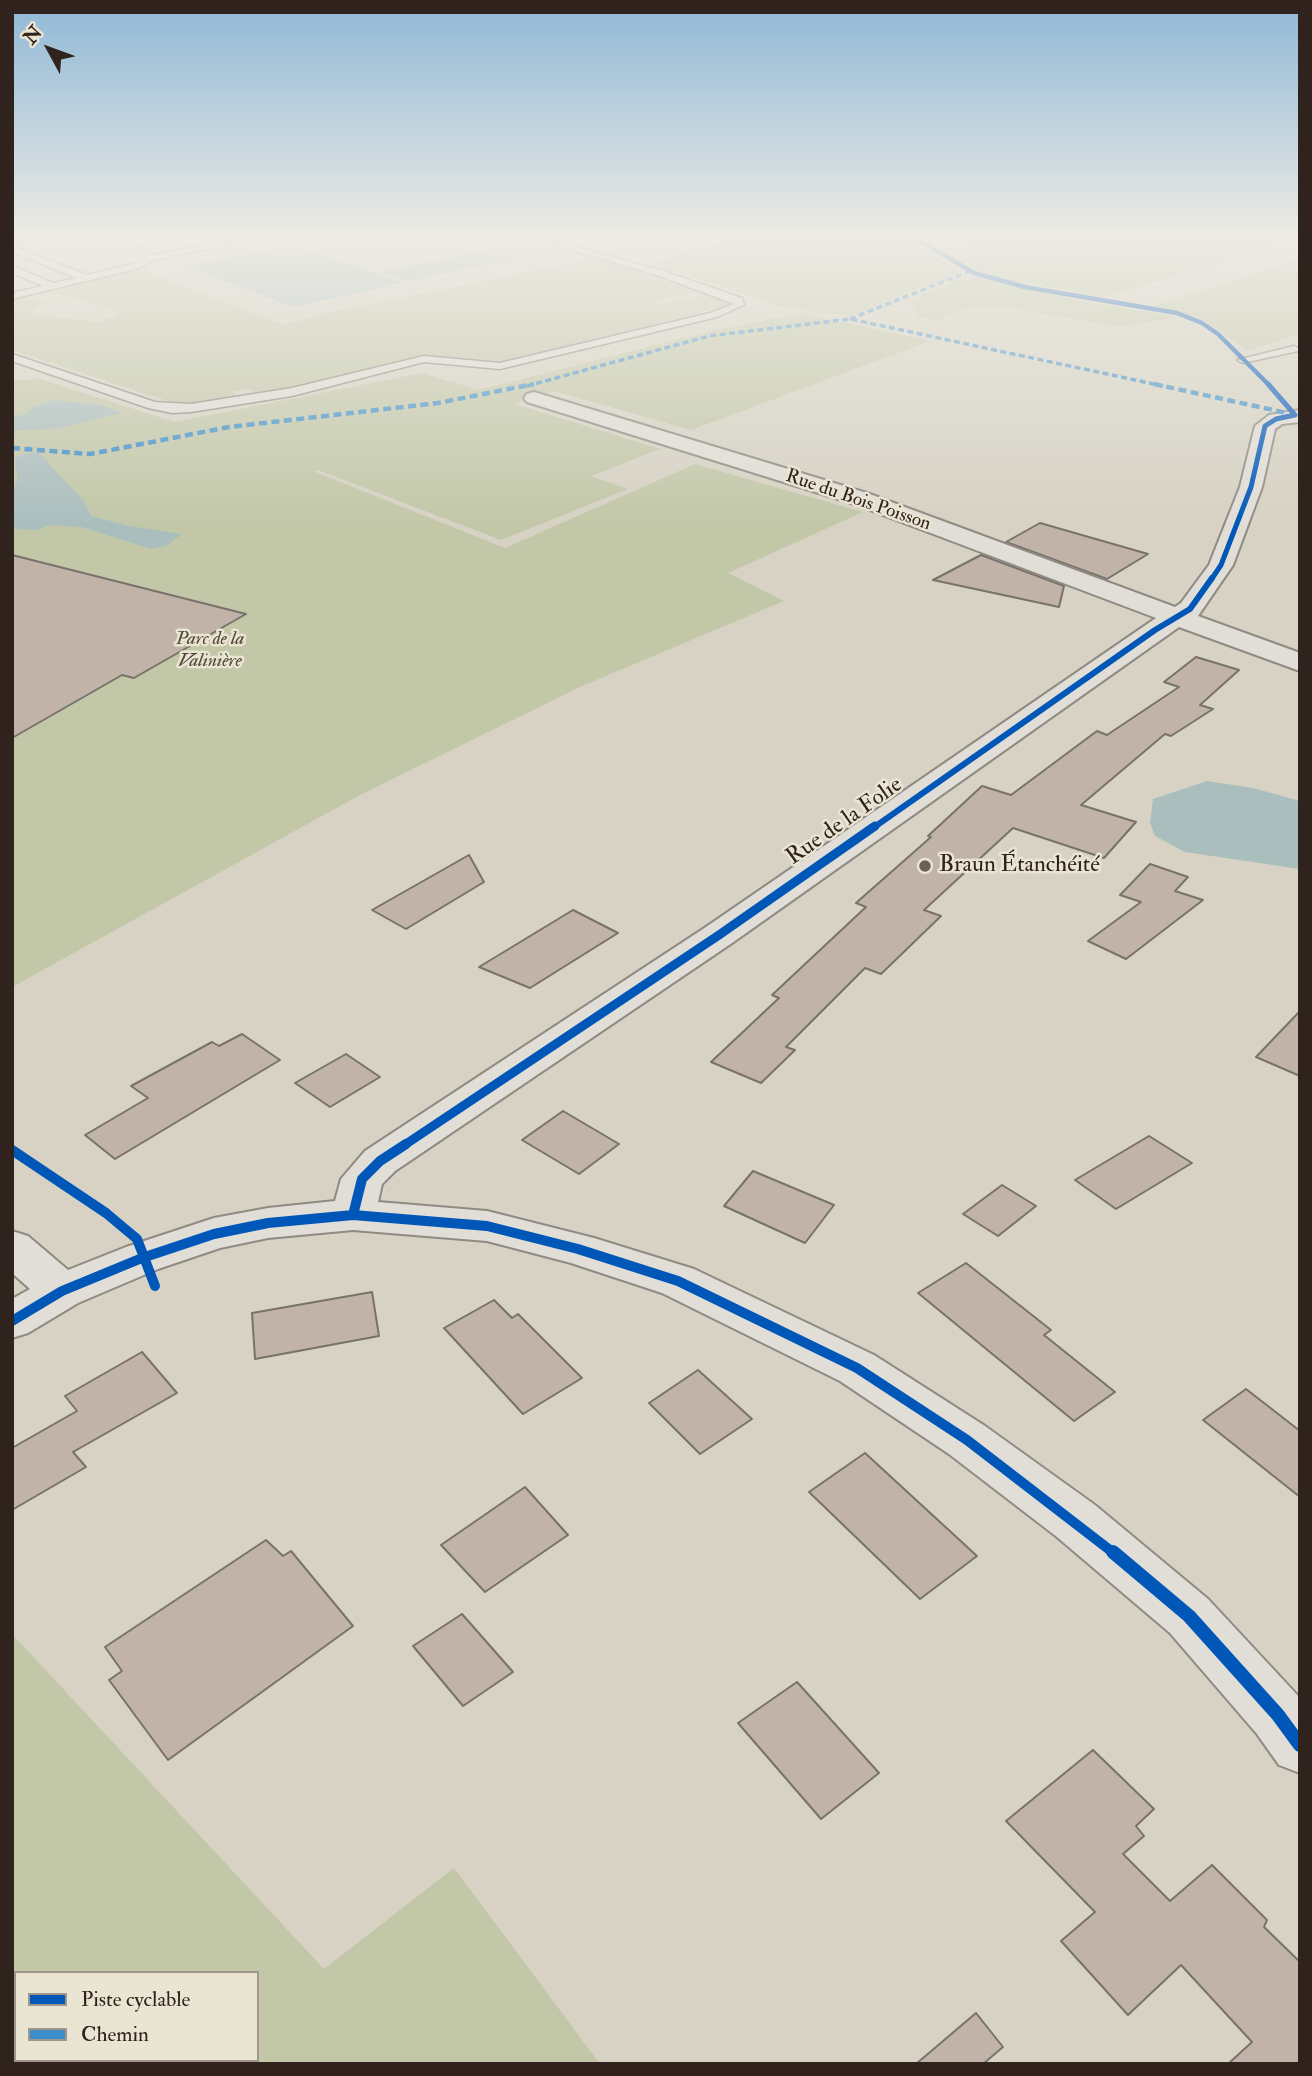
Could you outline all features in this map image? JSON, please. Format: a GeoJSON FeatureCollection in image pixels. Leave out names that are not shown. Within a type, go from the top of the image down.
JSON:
{"type":"FeatureCollection","features":[{"type":"Feature","properties":{"kind":"street","name":"Rue du Bois Poisson"},"geometry":{"type":"LineString","coordinates":[[534,398],[859,498],[1300,663]]}},
{"type":"Feature","properties":{"kind":"street","name":"Rue de la Folie"},"geometry":{"type":"LineString","coordinates":[[353,1215],[362,1179],[380,1161],[719,935],[1155,630],[1191,609],[1220,565],[1251,487],[1265,426],[1276,419],[1297,416]]}},
{"type":"Feature","properties":{"kind":"street"},"geometry":{"type":"LineString","coordinates":[[12,1321],[62,1291],[142,1258],[214,1234],[268,1223],[353,1215],[487,1226],[578,1249],[678,1281],[857,1368],[967,1440],[1076,1521],[1189,1616],[1278,1715],[1300,1745]]}},
{"type":"Feature","properties":{"kind":"street"},"geometry":{"type":"LineString","coordinates":[[12,1247],[62,1291]]}},
{"type":"Feature","properties":{"kind":"lane"},"geometry":{"type":"LineString","coordinates":[[12,356],[152,405],[172,409],[292,392],[424,359],[500,366],[643,332]]}},
{"type":"Feature","properties":{"kind":"lane"},"geometry":{"type":"LineString","coordinates":[[1243,360],[1294,349]]}},
{"type":"Feature","properties":{"kind":"green space"},"geometry":{"type":"Polygon","coordinates":[[[12,332],[625,332],[501,364],[417,356],[282,391],[258,395],[249,389],[233,391],[237,398],[194,404],[168,401],[12,350],[12,332]]]}},
{"type":"Feature","properties":{"kind":"green space","name":"Parc de la Valinière"},"geometry":{"type":"Polygon","coordinates":[[[707,332],[888,332],[930,341],[691,430],[555,391],[515,404],[660,449],[591,476],[628,489],[501,540],[318,470],[313,471],[505,548],[695,464],[863,512],[728,573],[784,601],[582,686],[360,795],[12,987],[12,380],[40,379],[175,422],[422,373],[479,390],[707,332]]]}},
{"type":"Feature","properties":{"kind":"green space"},"geometry":{"type":"Polygon","coordinates":[[[1221,332],[1300,332],[1300,333],[1248,351],[1221,332]]]}},
{"type":"Feature","properties":{"kind":"green space"},"geometry":{"type":"Polygon","coordinates":[[[12,1634],[324,1969],[454,1868],[600,2064],[12,2064],[12,1634]]]}},
{"type":"Feature","properties":{"kind":"shaded area"},"geometry":{"type":"Polygon","coordinates":[[[53,400],[100,405],[121,413],[60,428],[12,431],[12,418],[29,413],[29,409],[53,400]]]}},
{"type":"Feature","properties":{"kind":"shaded area"},"geometry":{"type":"Polygon","coordinates":[[[38,452],[83,500],[91,516],[129,526],[182,534],[166,546],[151,549],[82,527],[48,525],[38,530],[12,529],[12,494],[18,479],[15,460],[19,455],[38,452]]]}},
{"type":"Feature","properties":{"kind":"shaded area"},"geometry":{"type":"Polygon","coordinates":[[[1207,781],[1253,788],[1300,801],[1300,869],[1185,852],[1155,836],[1150,823],[1153,799],[1207,781]]]}},
{"type":"Feature","properties":{"kind":"building"},"geometry":{"type":"Polygon","coordinates":[[[1040,523],[1148,554],[1107,579],[1006,542],[1040,523]]]}},
{"type":"Feature","properties":{"kind":"building"},"geometry":{"type":"Polygon","coordinates":[[[12,555],[246,614],[134,678],[122,675],[12,738],[12,555]]]}},
{"type":"Feature","properties":{"kind":"building"},"geometry":{"type":"Polygon","coordinates":[[[981,555],[1064,586],[1059,607],[933,580],[981,555]]]}},
{"type":"Feature","properties":{"kind":"building"},"geometry":{"type":"Polygon","coordinates":[[[1196,657],[1239,670],[1200,705],[1213,709],[1171,736],[1165,734],[1081,805],[1136,822],[1104,858],[1013,828],[924,910],[941,916],[881,974],[865,968],[786,1047],[795,1050],[761,1083],[711,1062],[779,998],[772,995],[866,907],[856,903],[931,837],[928,836],[982,786],[1011,795],[1097,731],[1107,735],[1179,687],[1164,682],[1196,657]]]}},
{"type":"Feature","properties":{"kind":"building"},"geometry":{"type":"Polygon","coordinates":[[[469,855],[484,882],[406,929],[372,910],[469,855]]]}},
{"type":"Feature","properties":{"kind":"building"},"geometry":{"type":"Polygon","coordinates":[[[1150,864],[1188,877],[1175,891],[1203,900],[1126,959],[1088,941],[1141,902],[1120,895],[1150,864]]]}},
{"type":"Feature","properties":{"kind":"building"},"geometry":{"type":"Polygon","coordinates":[[[573,910],[618,933],[530,988],[479,967],[573,910]]]}},
{"type":"Feature","properties":{"kind":"building"},"geometry":{"type":"Polygon","coordinates":[[[1300,1011],[1300,1076],[1256,1057],[1300,1011]]]}},
{"type":"Feature","properties":{"kind":"building"},"geometry":{"type":"Polygon","coordinates":[[[242,1034],[280,1060],[115,1159],[85,1135],[148,1098],[131,1086],[212,1042],[219,1046],[242,1034]]]}},
{"type":"Feature","properties":{"kind":"building"},"geometry":{"type":"Polygon","coordinates":[[[346,1054],[380,1077],[330,1107],[295,1083],[346,1054]]]}},
{"type":"Feature","properties":{"kind":"building"},"geometry":{"type":"Polygon","coordinates":[[[563,1111],[619,1144],[579,1174],[522,1140],[563,1111]]]}},
{"type":"Feature","properties":{"kind":"building"},"geometry":{"type":"Polygon","coordinates":[[[1149,1136],[1192,1163],[1116,1209],[1075,1180],[1149,1136]]]}},
{"type":"Feature","properties":{"kind":"building"},"geometry":{"type":"Polygon","coordinates":[[[753,1171],[834,1205],[805,1243],[724,1206],[753,1171]]]}},
{"type":"Feature","properties":{"kind":"building"},"geometry":{"type":"Polygon","coordinates":[[[1002,1185],[1036,1206],[998,1236],[963,1214],[1002,1185]]]}},
{"type":"Feature","properties":{"kind":"building"},"geometry":{"type":"Polygon","coordinates":[[[966,1263],[1051,1330],[1044,1335],[1115,1392],[1074,1421],[918,1293],[966,1263]]]}},
{"type":"Feature","properties":{"kind":"building"},"geometry":{"type":"Polygon","coordinates":[[[372,1292],[379,1336],[255,1359],[252,1313],[372,1292]]]}},
{"type":"Feature","properties":{"kind":"building"},"geometry":{"type":"Polygon","coordinates":[[[494,1300],[512,1318],[518,1314],[582,1378],[523,1414],[444,1328],[494,1300]]]}},
{"type":"Feature","properties":{"kind":"building"},"geometry":{"type":"Polygon","coordinates":[[[142,1352],[177,1393],[73,1452],[86,1467],[12,1510],[12,1448],[77,1411],[65,1396],[142,1352]]]}},
{"type":"Feature","properties":{"kind":"building"},"geometry":{"type":"Polygon","coordinates":[[[698,1370],[752,1419],[700,1454],[649,1403],[698,1370]]]}},
{"type":"Feature","properties":{"kind":"building"},"geometry":{"type":"Polygon","coordinates":[[[1246,1389],[1300,1431],[1300,1497],[1203,1420],[1246,1389]]]}},
{"type":"Feature","properties":{"kind":"building"},"geometry":{"type":"Polygon","coordinates":[[[865,1453],[977,1556],[920,1599],[809,1492],[865,1453]]]}},
{"type":"Feature","properties":{"kind":"building"},"geometry":{"type":"Polygon","coordinates":[[[525,1487],[568,1535],[485,1592],[441,1545],[525,1487]]]}},
{"type":"Feature","properties":{"kind":"building"},"geometry":{"type":"Polygon","coordinates":[[[266,1540],[283,1556],[291,1551],[353,1626],[168,1760],[109,1680],[122,1671],[105,1647],[266,1540]]]}},
{"type":"Feature","properties":{"kind":"building"},"geometry":{"type":"Polygon","coordinates":[[[462,1614],[513,1672],[463,1706],[413,1646],[462,1614]]]}},
{"type":"Feature","properties":{"kind":"building"},"geometry":{"type":"Polygon","coordinates":[[[797,1682],[879,1773],[821,1819],[738,1723],[797,1682]]]}},
{"type":"Feature","properties":{"kind":"building"},"geometry":{"type":"Polygon","coordinates":[[[1093,1750],[1154,1809],[1136,1826],[1144,1836],[1123,1854],[1170,1901],[1212,1865],[1267,1920],[1264,1927],[1300,1962],[1300,2064],[1228,2064],[1252,2042],[1181,1965],[1128,2015],[1061,1941],[1095,1912],[1006,1821],[1093,1750]]]}},
{"type":"Feature","properties":{"kind":"building"},"geometry":{"type":"Polygon","coordinates":[[[976,2013],[1003,2047],[983,2064],[916,2064],[976,2013]]]}},
{"type":"Feature","properties":{"kind":"marked path"},"geometry":{"type":"LineString","coordinates":[[12,448],[90,454],[229,427],[438,403],[528,386],[709,336],[743,332]]}},
{"type":"Feature","properties":{"kind":"marked path"},"geometry":{"type":"LineString","coordinates":[[910,332],[1287,413]]}},
{"type":"Feature","properties":{"kind":"cycle path"},"geometry":{"type":"LineString","coordinates":[[353,1215],[362,1179],[380,1161],[719,935],[1155,630],[1190,609],[1221,565],[1251,487],[1265,426],[1276,419],[1295,415],[1291,407],[1215,332]]}},
{"type":"Feature","properties":{"kind":"cycle path"},"geometry":{"type":"LineString","coordinates":[[12,1150],[106,1213],[137,1239],[155,1286]]}},
{"type":"Feature","properties":{"kind":"cycle path"},"geometry":{"type":"LineString","coordinates":[[12,1321],[62,1291],[142,1258],[214,1234],[268,1223],[353,1215],[487,1226],[578,1249],[678,1281],[857,1368],[967,1440],[1076,1521],[1189,1616],[1278,1715],[1300,1745]]}},
{"type":"Feature","properties":{"kind":"place","name":"Braun Étanchéité"},"geometry":{"type":"Point","coordinates":[925,866]}}]}
